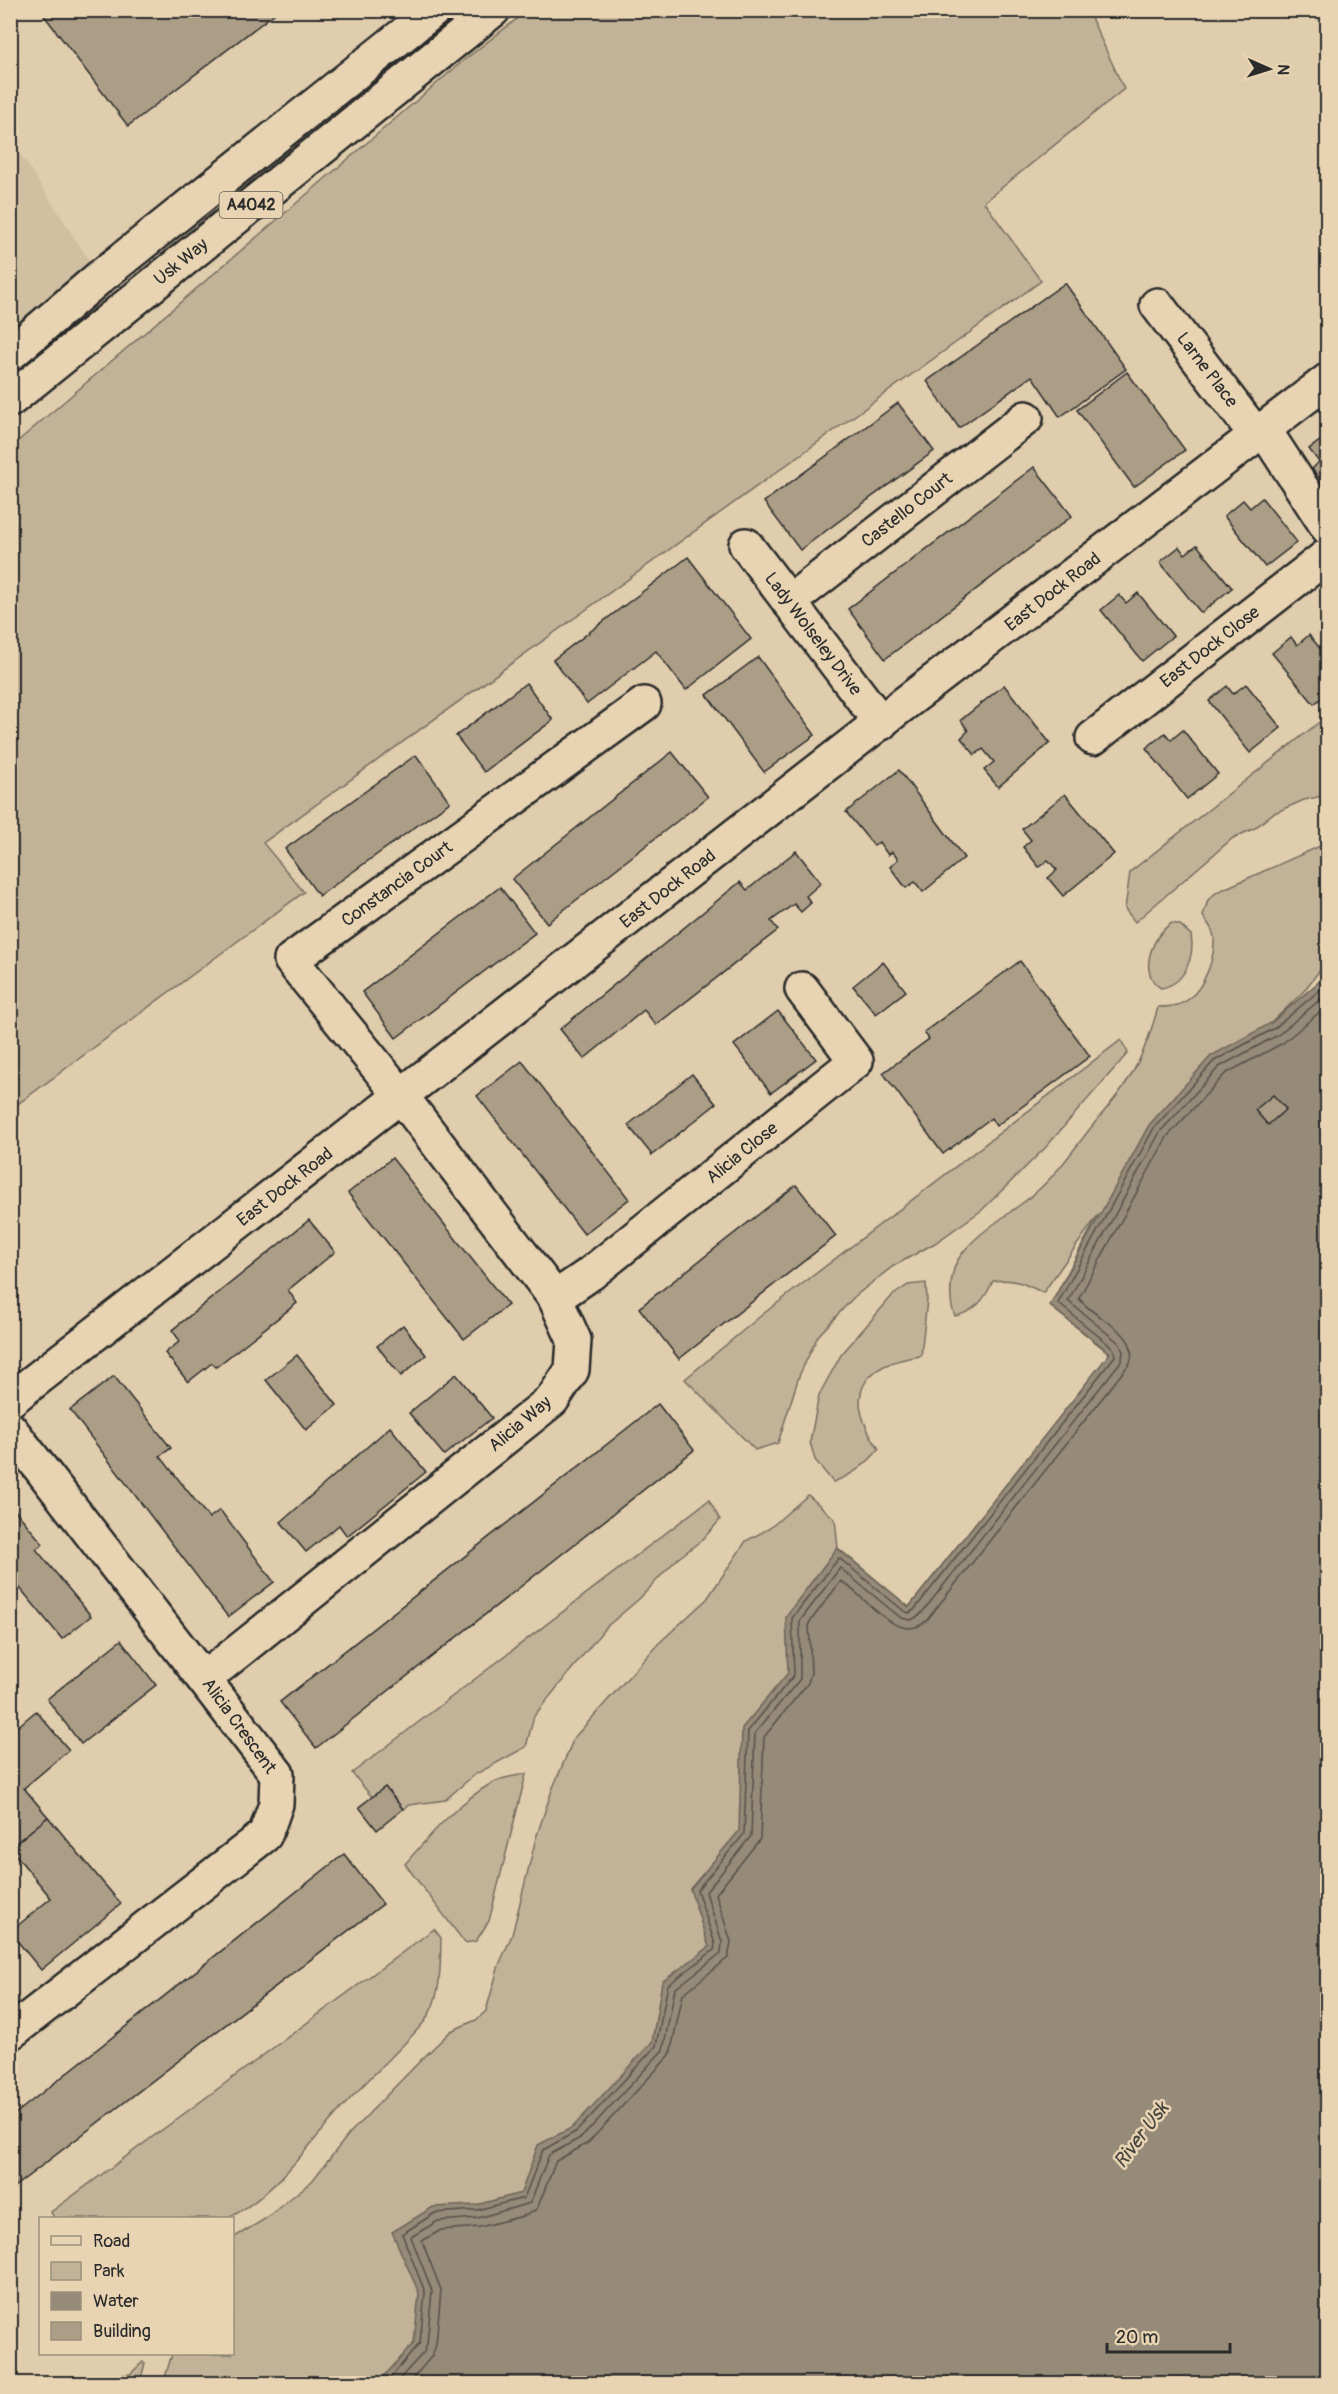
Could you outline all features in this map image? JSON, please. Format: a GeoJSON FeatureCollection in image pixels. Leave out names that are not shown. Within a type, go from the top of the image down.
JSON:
{"type":"FeatureCollection","features":[{"type":"Feature","properties":{"kind":"street","name":"A4042"},"geometry":{"type":"LineString","coordinates":[[10,354],[100,277],[434,10]]}},
{"type":"Feature","properties":{"kind":"street","name":"Usk Way"},"geometry":{"type":"LineString","coordinates":[[10,400],[493,10]]}},
{"type":"Feature","properties":{"kind":"street","name":"Larne Place"},"geometry":{"type":"LineString","coordinates":[[1157,305],[1260,431]]}},
{"type":"Feature","properties":{"kind":"street","name":"East Dock Road"},"geometry":{"type":"LineString","coordinates":[[10,1400],[881,723],[1328,380]]}},
{"type":"Feature","properties":{"kind":"street","name":"Castello Court"},"geometry":{"type":"LineString","coordinates":[[789,602],[1026,418]]}},
{"type":"Feature","properties":{"kind":"street"},"geometry":{"type":"LineString","coordinates":[[1260,431],[1328,528]]}},
{"type":"Feature","properties":{"kind":"street","name":"Lady Wolseley Drive"},"geometry":{"type":"LineString","coordinates":[[746,545],[881,723]]}},
{"type":"Feature","properties":{"kind":"street","name":"East Dock Close"},"geometry":{"type":"LineString","coordinates":[[1093,738],[1328,555]]}},
{"type":"Feature","properties":{"kind":"street","name":"Constancia Court"},"geometry":{"type":"LineString","coordinates":[[402,1097],[291,960],[644,704]]}},
{"type":"Feature","properties":{"kind":"street","name":"Alicia Close"},"geometry":{"type":"LineString","coordinates":[[555,1298],[856,1061],[802,988]]}},
{"type":"Feature","properties":{"kind":"street","name":"Alicia Way"},"geometry":{"type":"LineString","coordinates":[[205,1678],[552,1400],[572,1370],[574,1340],[555,1298],[402,1097]]}},
{"type":"Feature","properties":{"kind":"street","name":"Alicia Crescent"},"geometry":{"type":"LineString","coordinates":[[10,1429],[205,1678],[277,1774],[276,1804],[265,1835],[10,2033]]}},
{"type":"Feature","properties":{"kind":"shaded area"},"geometry":{"type":"Polygon","coordinates":[[[10,138],[100,277],[10,354],[10,138]]]}},
{"type":"Feature","properties":{"kind":"green space"},"geometry":{"type":"Polygon","coordinates":[[[527,11],[1019,11],[1036,13],[1088,11],[1124,89],[984,202],[1041,281],[263,843],[304,892],[11,1109],[11,447],[464,60],[527,11]]]}},
{"type":"Feature","properties":{"kind":"green space"},"geometry":{"type":"Polygon","coordinates":[[[1327,716],[1327,795],[1304,800],[1272,814],[1255,828],[1233,838],[1135,922],[1125,909],[1130,872],[1327,716]]]}},
{"type":"Feature","properties":{"kind":"green space"},"geometry":{"type":"Polygon","coordinates":[[[1327,843],[1327,961],[1303,992],[1272,1022],[1327,975],[631,2383],[163,2384],[172,2355],[234,2355],[234,2237],[265,2219],[312,2181],[349,2134],[421,2060],[451,2031],[476,2020],[486,2011],[499,1965],[512,1935],[536,1838],[552,1790],[574,1738],[658,1644],[707,1599],[746,1541],[770,1528],[808,1495],[835,1519],[838,1548],[909,1607],[1110,1354],[1050,1306],[1098,1215],[1043,1293],[1019,1282],[993,1281],[974,1308],[955,1316],[951,1295],[952,1278],[956,1264],[966,1249],[1050,1179],[1117,1095],[1141,1056],[1158,1007],[1177,1005],[1192,996],[1199,988],[1211,960],[1214,938],[1203,916],[1208,900],[1217,892],[1327,843]]]}},
{"type":"Feature","properties":{"kind":"green space"},"geometry":{"type":"Polygon","coordinates":[[[1172,923],[1180,925],[1191,935],[1190,960],[1176,981],[1161,988],[1150,974],[1150,955],[1158,936],[1172,923]]]}},
{"type":"Feature","properties":{"kind":"green space"},"geometry":{"type":"Polygon","coordinates":[[[1121,1040],[1128,1053],[1046,1147],[982,1210],[935,1243],[892,1267],[854,1297],[818,1336],[799,1376],[778,1443],[755,1450],[685,1379],[763,1314],[1121,1040]]]}},
{"type":"Feature","properties":{"kind":"green space"},"geometry":{"type":"Polygon","coordinates":[[[926,1283],[927,1300],[921,1356],[900,1360],[883,1367],[871,1375],[863,1386],[860,1399],[862,1414],[879,1449],[858,1469],[833,1482],[815,1460],[810,1442],[819,1395],[841,1355],[892,1296],[908,1285],[926,1283]]]}},
{"type":"Feature","properties":{"kind":"green space"},"geometry":{"type":"Polygon","coordinates":[[[709,1500],[720,1520],[703,1539],[676,1560],[639,1599],[605,1628],[534,1716],[526,1747],[474,1775],[445,1800],[409,1805],[403,1809],[385,1787],[372,1797],[352,1773],[709,1500]]]}},
{"type":"Feature","properties":{"kind":"green space"},"geometry":{"type":"Polygon","coordinates":[[[526,1774],[489,1921],[476,1941],[465,1943],[405,1864],[435,1830],[469,1798],[498,1780],[526,1774]]]}},
{"type":"Feature","properties":{"kind":"green space"},"geometry":{"type":"Polygon","coordinates":[[[434,1929],[441,1938],[439,1981],[435,2001],[425,2021],[349,2100],[275,2184],[245,2208],[230,2217],[54,2217],[51,2212],[434,1929]]]}},
{"type":"Feature","properties":{"kind":"green space"},"geometry":{"type":"Polygon","coordinates":[[[143,2362],[145,2363],[140,2383],[95,2383],[94,2380],[130,2374],[143,2362]]]}},
{"type":"Feature","properties":{"kind":"water","name":"River Usk"},"geometry":{"type":"Polygon","coordinates":[[[1327,975],[1327,2383],[377,2384],[414,2343],[419,2293],[392,2232],[433,2207],[476,2205],[521,2193],[538,2145],[573,2127],[652,2042],[662,1982],[709,1947],[690,1889],[739,1831],[742,1728],[788,1673],[786,1616],[837,1548],[909,1607],[1110,1353],[1050,1306],[1149,1125],[1211,1056],[1271,1023],[1327,975]]]}},
{"type":"Feature","properties":{"kind":"building"},"geometry":{"type":"Polygon","coordinates":[[[40,10],[279,10],[128,126],[40,10]]]}},
{"type":"Feature","properties":{"kind":"building"},"geometry":{"type":"Polygon","coordinates":[[[1065,283],[1126,369],[1060,417],[1032,376],[959,428],[927,381],[1065,283]]]}},
{"type":"Feature","properties":{"kind":"building"},"geometry":{"type":"Polygon","coordinates":[[[1127,372],[1185,450],[1134,487],[1077,410],[1127,372]]]}},
{"type":"Feature","properties":{"kind":"building"},"geometry":{"type":"Polygon","coordinates":[[[898,403],[934,451],[800,550],[764,502],[898,403]]]}},
{"type":"Feature","properties":{"kind":"building"},"geometry":{"type":"Polygon","coordinates":[[[1328,435],[1328,489],[1312,469],[1319,462],[1309,449],[1328,435]]]}},
{"type":"Feature","properties":{"kind":"building"},"geometry":{"type":"Polygon","coordinates":[[[1034,467],[1072,516],[885,659],[848,609],[1034,467]]]}},
{"type":"Feature","properties":{"kind":"building"},"geometry":{"type":"Polygon","coordinates":[[[1262,498],[1297,542],[1265,567],[1224,516],[1243,500],[1250,508],[1262,498]]]}},
{"type":"Feature","properties":{"kind":"building"},"geometry":{"type":"Polygon","coordinates":[[[1197,545],[1232,588],[1201,613],[1160,562],[1179,547],[1185,554],[1197,545]]]}},
{"type":"Feature","properties":{"kind":"building"},"geometry":{"type":"Polygon","coordinates":[[[688,557],[751,639],[686,690],[656,651],[587,704],[553,660],[688,557]]]}},
{"type":"Feature","properties":{"kind":"building"},"geometry":{"type":"Polygon","coordinates":[[[1138,593],[1173,636],[1142,661],[1101,610],[1119,595],[1126,603],[1138,593]]]}},
{"type":"Feature","properties":{"kind":"building"},"geometry":{"type":"Polygon","coordinates":[[[1309,635],[1328,658],[1328,693],[1314,704],[1272,653],[1291,637],[1297,645],[1309,635]]]}},
{"type":"Feature","properties":{"kind":"building"},"geometry":{"type":"Polygon","coordinates":[[[758,657],[815,735],[764,772],[707,695],[758,657]]]}},
{"type":"Feature","properties":{"kind":"building"},"geometry":{"type":"Polygon","coordinates":[[[526,683],[553,720],[484,772],[456,736],[526,683]]]}},
{"type":"Feature","properties":{"kind":"building"},"geometry":{"type":"Polygon","coordinates":[[[1246,684],[1281,728],[1250,753],[1209,701],[1227,686],[1233,694],[1246,684]]]}},
{"type":"Feature","properties":{"kind":"building"},"geometry":{"type":"Polygon","coordinates":[[[1004,685],[1050,743],[998,787],[984,770],[994,762],[983,749],[975,755],[961,738],[968,731],[961,720],[1004,685]]]}},
{"type":"Feature","properties":{"kind":"building"},"geometry":{"type":"Polygon","coordinates":[[[1183,730],[1218,774],[1187,799],[1146,748],[1165,733],[1171,740],[1183,730]]]}},
{"type":"Feature","properties":{"kind":"building"},"geometry":{"type":"Polygon","coordinates":[[[672,752],[708,797],[547,923],[512,879],[672,752]]]}},
{"type":"Feature","properties":{"kind":"building"},"geometry":{"type":"Polygon","coordinates":[[[416,755],[450,802],[319,896],[285,849],[416,755]]]}},
{"type":"Feature","properties":{"kind":"building"},"geometry":{"type":"Polygon","coordinates":[[[899,770],[964,858],[923,892],[915,882],[906,888],[890,867],[898,859],[892,852],[888,855],[879,842],[874,846],[846,812],[899,770]]]}},
{"type":"Feature","properties":{"kind":"building"},"geometry":{"type":"Polygon","coordinates":[[[1065,794],[1114,854],[1063,896],[1048,878],[1057,870],[1048,860],[1039,867],[1023,847],[1031,840],[1022,829],[1065,794]]]}},
{"type":"Feature","properties":{"kind":"building"},"geometry":{"type":"Polygon","coordinates":[[[796,851],[821,883],[806,896],[811,903],[801,912],[794,904],[771,921],[778,930],[656,1025],[644,1010],[584,1059],[560,1029],[740,882],[747,890],[796,851]]]}},
{"type":"Feature","properties":{"kind":"building"},"geometry":{"type":"Polygon","coordinates":[[[500,887],[535,933],[396,1038],[362,992],[500,887]]]}},
{"type":"Feature","properties":{"kind":"building"},"geometry":{"type":"Polygon","coordinates":[[[1020,961],[1090,1056],[996,1126],[991,1118],[943,1154],[883,1073],[929,1039],[924,1032],[1020,961]]]}},
{"type":"Feature","properties":{"kind":"building"},"geometry":{"type":"Polygon","coordinates":[[[883,962],[906,991],[876,1014],[853,986],[883,962]]]}},
{"type":"Feature","properties":{"kind":"building"},"geometry":{"type":"Polygon","coordinates":[[[778,1011],[816,1059],[771,1093],[734,1045],[778,1011]]]}},
{"type":"Feature","properties":{"kind":"building"},"geometry":{"type":"Polygon","coordinates":[[[522,1061],[629,1199],[584,1234],[477,1096],[522,1061]]]}},
{"type":"Feature","properties":{"kind":"building"},"geometry":{"type":"Polygon","coordinates":[[[692,1074],[716,1104],[652,1155],[628,1125],[692,1074]]]}},
{"type":"Feature","properties":{"kind":"building"},"geometry":{"type":"Polygon","coordinates":[[[1273,1095],[1286,1109],[1268,1125],[1255,1110],[1273,1095]]]}},
{"type":"Feature","properties":{"kind":"building"},"geometry":{"type":"Polygon","coordinates":[[[392,1158],[508,1305],[464,1339],[348,1193],[392,1158]]]}},
{"type":"Feature","properties":{"kind":"building"},"geometry":{"type":"Polygon","coordinates":[[[796,1185],[836,1236],[679,1359],[639,1308],[796,1185]]]}},
{"type":"Feature","properties":{"kind":"building"},"geometry":{"type":"Polygon","coordinates":[[[309,1220],[335,1252],[288,1290],[297,1303],[216,1367],[212,1363],[188,1382],[165,1353],[180,1341],[172,1330],[309,1220]]]}},
{"type":"Feature","properties":{"kind":"building"},"geometry":{"type":"Polygon","coordinates":[[[403,1325],[426,1355],[401,1376],[377,1346],[403,1325]]]}},
{"type":"Feature","properties":{"kind":"building"},"geometry":{"type":"Polygon","coordinates":[[[297,1355],[337,1405],[306,1430],[266,1380],[297,1355]]]}},
{"type":"Feature","properties":{"kind":"building"},"geometry":{"type":"Polygon","coordinates":[[[456,1374],[492,1418],[444,1455],[409,1413],[456,1374]]]}},
{"type":"Feature","properties":{"kind":"building"},"geometry":{"type":"Polygon","coordinates":[[[114,1376],[171,1448],[160,1456],[209,1518],[220,1510],[274,1582],[228,1617],[70,1410],[114,1376]]]}},
{"type":"Feature","properties":{"kind":"building"},"geometry":{"type":"Polygon","coordinates":[[[658,1404],[694,1450],[316,1748],[280,1702],[658,1404]]]}},
{"type":"Feature","properties":{"kind":"building"},"geometry":{"type":"Polygon","coordinates":[[[390,1427],[426,1472],[347,1536],[339,1525],[306,1552],[281,1522],[390,1427]]]}},
{"type":"Feature","properties":{"kind":"building"},"geometry":{"type":"Polygon","coordinates":[[[10,1504],[43,1544],[36,1549],[91,1616],[62,1639],[10,1576],[10,1504]]]}},
{"type":"Feature","properties":{"kind":"building"},"geometry":{"type":"Polygon","coordinates":[[[121,1640],[156,1685],[81,1744],[47,1699],[121,1640]]]}},
{"type":"Feature","properties":{"kind":"building"},"geometry":{"type":"Polygon","coordinates":[[[36,1711],[69,1750],[24,1788],[48,1817],[10,1848],[10,1733],[36,1711]]]}},
{"type":"Feature","properties":{"kind":"building"},"geometry":{"type":"Polygon","coordinates":[[[385,1787],[403,1809],[377,1830],[359,1807],[385,1787]]]}},
{"type":"Feature","properties":{"kind":"building"},"geometry":{"type":"Polygon","coordinates":[[[48,1817],[121,1904],[41,1970],[10,1932],[51,1898],[10,1848],[48,1817]]]}},
{"type":"Feature","properties":{"kind":"building"},"geometry":{"type":"Polygon","coordinates":[[[344,1854],[383,1904],[10,2190],[10,2118],[344,1854]]]}}]}
